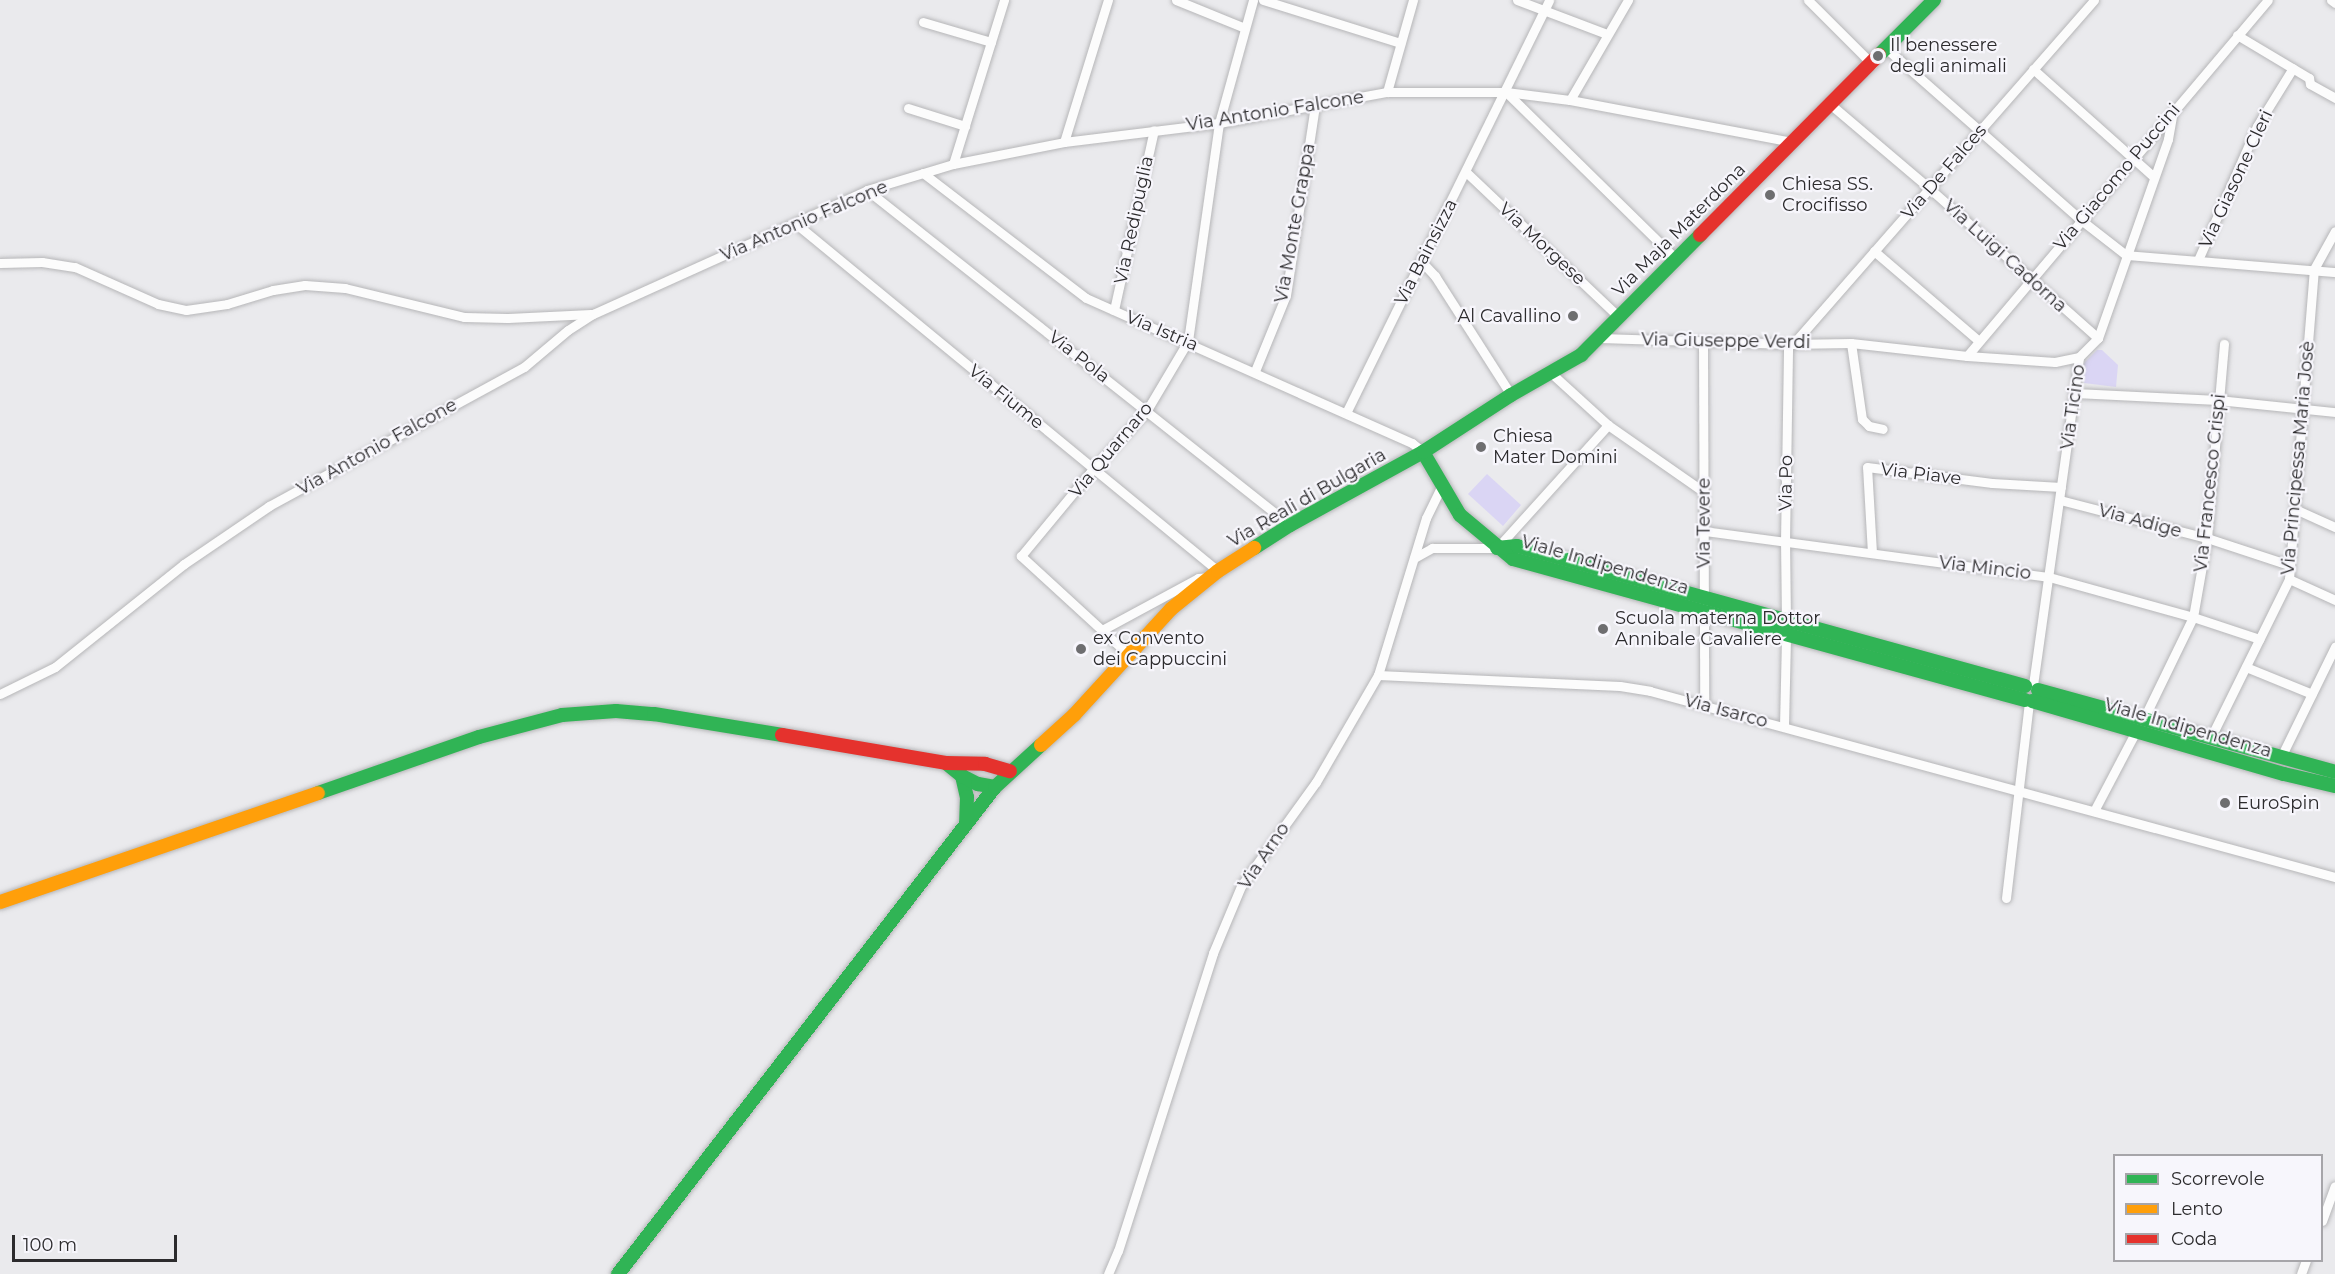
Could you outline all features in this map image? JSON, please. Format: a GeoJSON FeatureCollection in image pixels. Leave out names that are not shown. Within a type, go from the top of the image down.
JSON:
{"type":"FeatureCollection","features":[{"type":"Feature","properties":{"kind":"street"},"geometry":{"type":"LineString","coordinates":[[953,164],[1004,0]]}},
{"type":"Feature","properties":{"kind":"street"},"geometry":{"type":"LineString","coordinates":[[1064,142],[1108,0]]}},
{"type":"Feature","properties":{"kind":"street"},"geometry":{"type":"LineString","coordinates":[[1176,0],[1245,28]]}},
{"type":"Feature","properties":{"kind":"street","name":"Via Quarnaro"},"geometry":{"type":"LineString","coordinates":[[1102,630],[1021,556],[1094,469],[1148,410],[1188,341],[1220,123],[1252,0]]}},
{"type":"Feature","properties":{"kind":"street"},"geometry":{"type":"LineString","coordinates":[[1263,0],[1400,43]]}},
{"type":"Feature","properties":{"kind":"street"},"geometry":{"type":"LineString","coordinates":[[1387,92],[1413,0]]}},
{"type":"Feature","properties":{"kind":"street"},"geometry":{"type":"LineString","coordinates":[[1517,0],[1607,34]]}},
{"type":"Feature","properties":{"kind":"street","name":"Via Bainsizza"},"geometry":{"type":"LineString","coordinates":[[1346,413],[1506,92],[1549,0]]}},
{"type":"Feature","properties":{"kind":"street"},"geometry":{"type":"LineString","coordinates":[[1570,100],[1628,0]]}},
{"type":"Feature","properties":{"kind":"street"},"geometry":{"type":"LineString","coordinates":[[1809,0],[1872,64]]}},
{"type":"Feature","properties":{"kind":"street","name":"Via Maja Materdona"},"geometry":{"type":"LineString","coordinates":[[1423,452],[1511,395],[1581,355],[1934,0]]}},
{"type":"Feature","properties":{"kind":"street","name":"Via De Falces"},"geometry":{"type":"LineString","coordinates":[[1790,344],[2094,0]]}},
{"type":"Feature","properties":{"kind":"street","name":"Via Giacomo Puccini"},"geometry":{"type":"LineString","coordinates":[[1967,356],[2268,0]]}},
{"type":"Feature","properties":{"kind":"street"},"geometry":{"type":"LineString","coordinates":[[2331,0],[2335,3]]}},
{"type":"Feature","properties":{"kind":"street"},"geometry":{"type":"LineString","coordinates":[[924,22],[991,42]]}},
{"type":"Feature","properties":{"kind":"street"},"geometry":{"type":"LineString","coordinates":[[2237,35],[2309,78],[2310,84],[2335,98]]}},
{"type":"Feature","properties":{"kind":"street"},"geometry":{"type":"LineString","coordinates":[[1887,49],[2081,220],[2126,255],[2335,272]]}},
{"type":"Feature","properties":{"kind":"street","name":"Via Giasone Cleri"},"geometry":{"type":"LineString","coordinates":[[2198,260],[2257,126],[2293,68]]}},
{"type":"Feature","properties":{"kind":"street"},"geometry":{"type":"LineString","coordinates":[[2033,69],[2154,177]]}},
{"type":"Feature","properties":{"kind":"street","name":"Via Antonio Falcone"},"geometry":{"type":"LineString","coordinates":[[0,694],[55,667],[184,564],[269,506],[524,367],[568,330],[593,314],[867,190],[953,164],[1064,142],[1220,123],[1387,92],[1506,92],[1570,100],[1793,142]]}},
{"type":"Feature","properties":{"kind":"street"},"geometry":{"type":"LineString","coordinates":[[1506,92],[1676,258]]}},
{"type":"Feature","properties":{"kind":"street","name":"Via Luigi Cadorna"},"geometry":{"type":"LineString","coordinates":[[1830,104],[1929,188],[2098,338]]}},
{"type":"Feature","properties":{"kind":"street","name":"Via Monte Grappa"},"geometry":{"type":"LineString","coordinates":[[1255,372],[1286,295],[1315,105]]}},
{"type":"Feature","properties":{"kind":"street"},"geometry":{"type":"LineString","coordinates":[[908,108],[964,126]]}},
{"type":"Feature","properties":{"kind":"street","name":"Via Ticino"},"geometry":{"type":"LineString","coordinates":[[2006,898],[2030,694],[2049,577],[2079,357],[2098,338],[2168,139],[2173,111]]}},
{"type":"Feature","properties":{"kind":"street","name":"Via Redipuglia"},"geometry":{"type":"LineString","coordinates":[[1114,310],[1154,130]]}},
{"type":"Feature","properties":{"kind":"street","name":"Via Morgese"},"geometry":{"type":"LineString","coordinates":[[1466,172],[1619,317]]}},
{"type":"Feature","properties":{"kind":"street","name":"Via Istria"},"geometry":{"type":"LineString","coordinates":[[923,173],[1086,298],[1188,341],[1412,443],[1423,452]]}},
{"type":"Feature","properties":{"kind":"street","name":"Via Pola"},"geometry":{"type":"LineString","coordinates":[[867,190],[1148,410],[1290,525]]}},
{"type":"Feature","properties":{"kind":"street","name":"Via Fiume"},"geometry":{"type":"LineString","coordinates":[[795,223],[1094,469],[1215,574]]}},
{"type":"Feature","properties":{"kind":"street"},"geometry":{"type":"LineString","coordinates":[[2314,269],[2335,231]]}},
{"type":"Feature","properties":{"kind":"street"},"geometry":{"type":"LineString","coordinates":[[1874,251],[1979,341]]}},
{"type":"Feature","properties":{"kind":"street"},"geometry":{"type":"LineString","coordinates":[[1421,261],[1435,276],[1511,395]]}},
{"type":"Feature","properties":{"kind":"street"},"geometry":{"type":"LineString","coordinates":[[0,263],[42,262],[75,267],[158,304],[186,310],[227,304],[273,290],[305,285],[345,288],[464,317],[508,318],[593,314]]}},
{"type":"Feature","properties":{"kind":"street","name":"Via Principessa Maria Josè"},"geometry":{"type":"LineString","coordinates":[[2211,737],[2289,579],[2314,269]]}},
{"type":"Feature","properties":{"kind":"street","name":"Via Giuseppe Verdi"},"geometry":{"type":"LineString","coordinates":[[1600,338],[1790,344],[1851,343],[1967,356],[2055,362],[2079,357]]}},
{"type":"Feature","properties":{"kind":"street","name":"Via Tevere"},"geometry":{"type":"LineString","coordinates":[[1703,340],[1704,705]]}},
{"type":"Feature","properties":{"kind":"street"},"geometry":{"type":"LineString","coordinates":[[1851,343],[1862,419],[1869,426],[1883,429]]}},
{"type":"Feature","properties":{"kind":"street","name":"Via Po"},"geometry":{"type":"LineString","coordinates":[[1784,726],[1785,542],[1790,344]]}},
{"type":"Feature","properties":{"kind":"street","name":"Via Francesco Crispi"},"geometry":{"type":"LineString","coordinates":[[2144,718],[2193,617],[2207,538],[2224,344]]}},
{"type":"Feature","properties":{"kind":"street"},"geometry":{"type":"LineString","coordinates":[[1551,373],[1608,425],[1704,492]]}},
{"type":"Feature","properties":{"kind":"street"},"geometry":{"type":"LineString","coordinates":[[2075,393],[2218,400],[2335,412]]}},
{"type":"Feature","properties":{"kind":"street"},"geometry":{"type":"LineString","coordinates":[[1414,558],[1432,548],[1497,548],[1608,425]]}},
{"type":"Feature","properties":{"kind":"street","name":"Viale Indipendenza"},"geometry":{"type":"LineString","coordinates":[[1423,452],[1441,487],[1460,515],[1497,548],[1514,559],[1704,605],[2030,694],[2144,718],[2335,772]]}},
{"type":"Feature","properties":{"kind":"street","name":"Via Reali di Bulgaria"},"geometry":{"type":"LineString","coordinates":[[618,1274],[995,787],[1056,734],[1171,609],[1215,574],[1290,525],[1423,452]]}},
{"type":"Feature","properties":{"kind":"street","name":"Via Piave"},"geometry":{"type":"LineString","coordinates":[[1872,553],[1867,468],[1992,483],[2061,487]]}},
{"type":"Feature","properties":{"kind":"street","name":"Via Arno"},"geometry":{"type":"LineString","coordinates":[[1108,1274],[1213,953],[1241,886],[1316,783],[1378,675],[1426,518],[1441,487]]}},
{"type":"Feature","properties":{"kind":"street","name":"Via Adige"},"geometry":{"type":"LineString","coordinates":[[2060,500],[2207,538],[2289,565]]}},
{"type":"Feature","properties":{"kind":"street"},"geometry":{"type":"LineString","coordinates":[[2295,509],[2335,527]]}},
{"type":"Feature","properties":{"kind":"street","name":"Via Mincio"},"geometry":{"type":"LineString","coordinates":[[1704,531],[2049,577],[2193,617],[2259,639]]}},
{"type":"Feature","properties":{"kind":"street","name":"Via Reali di Bulgaria"},"geometry":{"type":"LineString","coordinates":[[1102,630],[1198,578],[1215,574]]}},
{"type":"Feature","properties":{"kind":"street"},"geometry":{"type":"LineString","coordinates":[[2289,579],[2335,600]]}},
{"type":"Feature","properties":{"kind":"street"},"geometry":{"type":"LineString","coordinates":[[1102,630],[1129,655]]}},
{"type":"Feature","properties":{"kind":"street"},"geometry":{"type":"LineString","coordinates":[[2281,757],[2335,647]]}},
{"type":"Feature","properties":{"kind":"street"},"geometry":{"type":"LineString","coordinates":[[2246,667],[2312,694]]}},
{"type":"Feature","properties":{"kind":"street","name":"Via Isarco"},"geometry":{"type":"LineString","coordinates":[[1378,675],[1620,686],[1784,726],[2335,877]]}},
{"type":"Feature","properties":{"kind":"street","name":"Viale Indipendenza"},"geometry":{"type":"LineString","coordinates":[[2030,694],[2136,731],[2284,774],[2335,786]]}},
{"type":"Feature","properties":{"kind":"street"},"geometry":{"type":"LineString","coordinates":[[0,902],[479,737],[562,715],[616,711],[654,714],[946,763],[986,764],[1011,771]]}},
{"type":"Feature","properties":{"kind":"street"},"geometry":{"type":"LineString","coordinates":[[2094,812],[2136,731]]}},
{"type":"Feature","properties":{"kind":"street"},"geometry":{"type":"LineString","coordinates":[[946,763],[962,776],[978,784],[995,787]]}},
{"type":"Feature","properties":{"kind":"street"},"geometry":{"type":"LineString","coordinates":[[962,776],[967,797],[966,824]]}},
{"type":"Feature","properties":{"kind":"street"},"geometry":{"type":"LineString","coordinates":[[2323,1218],[2335,1186]]}},
{"type":"Feature","properties":{"kind":"shaded area"},"geometry":{"type":"Polygon","coordinates":[[[2097,350],[2102,350],[2118,365],[2116,387],[2084,383],[2082,378],[2084,363],[2097,350]]]}},
{"type":"Feature","properties":{"kind":"shaded area"},"geometry":{"type":"Polygon","coordinates":[[[1487,474],[1521,505],[1503,526],[1468,494],[1487,474]]]}},
{"type":"Feature","properties":{"kind":"traffic: fast"},"geometry":{"type":"LineString","coordinates":[[1879,55],[1934,0]]}},
{"type":"Feature","properties":{"kind":"traffic: fast"},"geometry":{"type":"LineString","coordinates":[[1254,548],[1290,525],[1423,452],[1511,395],[1581,355],[1700,235]]}},
{"type":"Feature","properties":{"kind":"traffic: fast"},"geometry":{"type":"LineString","coordinates":[[1423,452],[1460,515],[1513,559],[2025,700]]}},
{"type":"Feature","properties":{"kind":"traffic: fast"},"geometry":{"type":"LineString","coordinates":[[1497,548],[1517,546],[2025,686]]}},
{"type":"Feature","properties":{"kind":"traffic: fast"},"geometry":{"type":"LineString","coordinates":[[2038,690],[2335,772]]}},
{"type":"Feature","properties":{"kind":"traffic: fast"},"geometry":{"type":"LineString","coordinates":[[2032,701],[2284,774],[2335,786]]}},
{"type":"Feature","properties":{"kind":"traffic: fast"},"geometry":{"type":"LineString","coordinates":[[318,793],[479,737],[562,715],[616,711],[654,714],[782,735]]}},
{"type":"Feature","properties":{"kind":"traffic: fast"},"geometry":{"type":"LineString","coordinates":[[618,1274],[995,787],[1041,745]]}},
{"type":"Feature","properties":{"kind":"traffic: fast"},"geometry":{"type":"LineString","coordinates":[[946,763],[962,776],[967,797],[966,824]]}},
{"type":"Feature","properties":{"kind":"traffic: fast"},"geometry":{"type":"LineString","coordinates":[[962,776],[978,784],[995,787]]}},
{"type":"Feature","properties":{"kind":"traffic: slow"},"geometry":{"type":"LineString","coordinates":[[1041,745],[1074,715],[1171,609],[1218,571],[1254,548]]}},
{"type":"Feature","properties":{"kind":"traffic: slow"},"geometry":{"type":"LineString","coordinates":[[0,902],[318,793]]}},
{"type":"Feature","properties":{"kind":"traffic: jam"},"geometry":{"type":"LineString","coordinates":[[1700,235],[1879,55]]}},
{"type":"Feature","properties":{"kind":"traffic: jam"},"geometry":{"type":"LineString","coordinates":[[782,735],[946,763],[985,764],[1010,771]]}},
{"type":"Feature","properties":{"kind":"place","name":"Il benessere degli animali"},"geometry":{"type":"Point","coordinates":[1878,56]}},
{"type":"Feature","properties":{"kind":"place","name":"Chiesa SS. Crocifisso"},"geometry":{"type":"Point","coordinates":[1770,195]}},
{"type":"Feature","properties":{"kind":"place","name":"Al Cavallino"},"geometry":{"type":"Point","coordinates":[1573,316]}},
{"type":"Feature","properties":{"kind":"place","name":"Chiesa Mater Domini"},"geometry":{"type":"Point","coordinates":[1481,447]}},
{"type":"Feature","properties":{"kind":"place","name":"Scuola materna Dottor Annibale Cavaliere"},"geometry":{"type":"Point","coordinates":[1603,629]}},
{"type":"Feature","properties":{"kind":"place","name":"ex Convento dei Cappuccini"},"geometry":{"type":"Point","coordinates":[1081,649]}},
{"type":"Feature","properties":{"kind":"place","name":"EuroSpin"},"geometry":{"type":"Point","coordinates":[2225,803]}}]}
